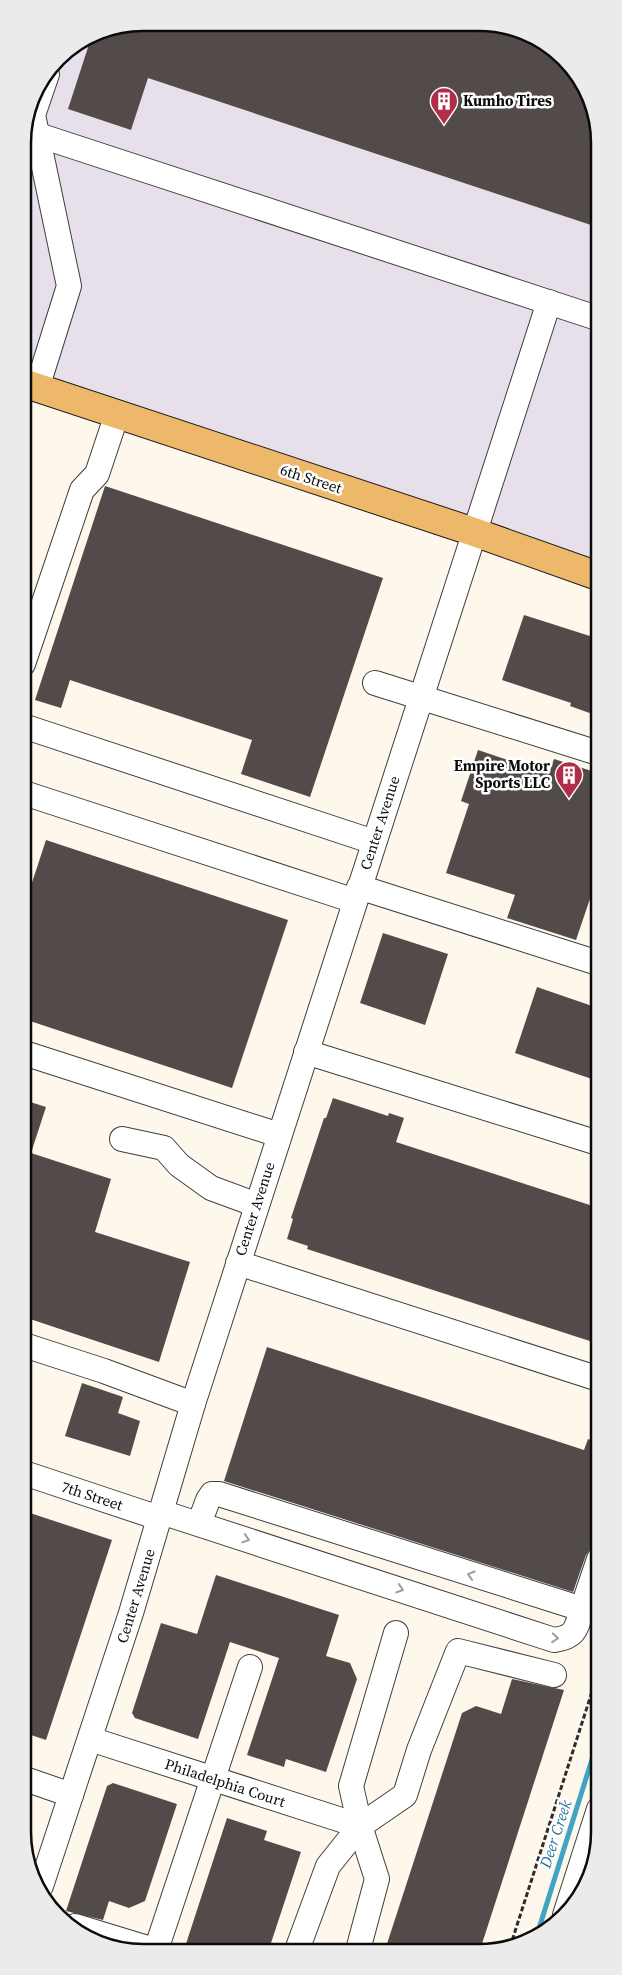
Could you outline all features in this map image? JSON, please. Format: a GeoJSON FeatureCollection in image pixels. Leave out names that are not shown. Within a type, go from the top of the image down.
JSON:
{"type":"FeatureCollection","features":[{"type":"Feature","properties":{"kind":"main road","name":"6th Street"},"geometry":{"type":"LineString","coordinates":[[31,386],[474,532],[591,574]]}},
{"type":"Feature","properties":{"kind":"street"},"geometry":{"type":"LineString","coordinates":[[31,383],[68,286],[34,118]]}},
{"type":"Feature","properties":{"kind":"street"},"geometry":{"type":"LineString","coordinates":[[38,135],[591,316]]}},
{"type":"Feature","properties":{"kind":"street","name":"Center Avenue"},"geometry":{"type":"LineString","coordinates":[[43,1881],[132,1613],[193,1404],[256,1205],[549,302]]}},
{"type":"Feature","properties":{"kind":"street"},"geometry":{"type":"LineString","coordinates":[[31,640],[82,490],[97,474],[117,414]]}},
{"type":"Feature","properties":{"kind":"street"},"geometry":{"type":"LineString","coordinates":[[375,683],[591,751]]}},
{"type":"Feature","properties":{"kind":"street"},"geometry":{"type":"LineString","coordinates":[[31,728],[374,842]]}},
{"type":"Feature","properties":{"kind":"street"},"geometry":{"type":"LineString","coordinates":[[31,794],[357,894],[591,961]]}},
{"type":"Feature","properties":{"kind":"street"},"geometry":{"type":"LineString","coordinates":[[306,1052],[591,1141]]}},
{"type":"Feature","properties":{"kind":"street"},"geometry":{"type":"LineString","coordinates":[[31,1054],[279,1136]]}},
{"type":"Feature","properties":{"kind":"street"},"geometry":{"type":"LineString","coordinates":[[122,1139],[164,1148],[179,1165],[211,1188],[256,1205]]}},
{"type":"Feature","properties":{"kind":"street"},"geometry":{"type":"LineString","coordinates":[[238,1263],[591,1376]]}},
{"type":"Feature","properties":{"kind":"street"},"geometry":{"type":"LineString","coordinates":[[31,1347],[104,1371],[193,1404]]}},
{"type":"Feature","properties":{"kind":"street","name":"7th Street"},"geometry":{"type":"LineString","coordinates":[[31,1475],[160,1515],[199,1524],[554,1640],[567,1638],[576,1630],[591,1583]]}},
{"type":"Feature","properties":{"kind":"street"},"geometry":{"type":"LineString","coordinates":[[199,1524],[212,1494],[219,1494],[453,1570],[582,1609]]}},
{"type":"Feature","properties":{"kind":"street"},"geometry":{"type":"LineString","coordinates":[[360,1944],[377,1879],[360,1826],[351,1786],[396,1634]]}},
{"type":"Feature","properties":{"kind":"street"},"geometry":{"type":"LineString","coordinates":[[299,1944],[328,1866],[360,1826],[405,1795],[419,1750],[458,1651],[554,1675]]}},
{"type":"Feature","properties":{"kind":"street"},"geometry":{"type":"LineString","coordinates":[[157,1944],[250,1667]]}},
{"type":"Feature","properties":{"kind":"street","name":"Philadelphia Court"},"geometry":{"type":"LineString","coordinates":[[90,1739],[360,1826]]}},
{"type":"Feature","properties":{"kind":"street"},"geometry":{"type":"LineString","coordinates":[[31,1781],[71,1795]]}},
{"type":"Feature","properties":{"kind":"street"},"geometry":{"type":"LineString","coordinates":[[571,1895],[591,1833]]}},
{"type":"Feature","properties":{"kind":"street"},"geometry":{"type":"LineString","coordinates":[[93,1931],[132,1943]]}},
{"type":"Feature","properties":{"kind":"path"},"geometry":{"type":"LineString","coordinates":[[513,1939],[591,1695]]}},
{"type":"Feature","properties":{"kind":"shaded area"},"geometry":{"type":"Polygon","coordinates":[[[479,31],[501,33],[515,37],[541,50],[558,64],[572,81],[585,107],[589,121],[591,143],[591,561],[31,373],[31,136],[33,121],[40,100],[54,75],[64,64],[81,50],[100,40],[129,32],[479,31]]]}},
{"type":"Feature","properties":{"kind":"building","name":"Kumho Tires"},"geometry":{"type":"Polygon","coordinates":[[[143,31],[479,31],[501,33],[515,37],[547,54],[568,75],[579,94],[585,107],[590,129],[591,225],[148,78],[131,130],[68,109],[88,46],[121,33],[143,31]]]}},
{"type":"Feature","properties":{"kind":"building"},"geometry":{"type":"Polygon","coordinates":[[[105,486],[383,578],[310,797],[241,774],[252,740],[70,680],[61,708],[35,700],[105,486]]]}},
{"type":"Feature","properties":{"kind":"building"},"geometry":{"type":"Polygon","coordinates":[[[524,615],[591,636],[591,714],[570,706],[571,703],[502,680],[524,615]]]}},
{"type":"Feature","properties":{"kind":"building"},"geometry":{"type":"Polygon","coordinates":[[[478,750],[549,774],[554,759],[591,771],[591,896],[576,940],[507,918],[515,895],[446,873],[469,804],[461,801],[478,750]]]}},
{"type":"Feature","properties":{"kind":"building"},"geometry":{"type":"Polygon","coordinates":[[[46,840],[288,920],[232,1088],[31,1021],[31,886],[46,840]]]}},
{"type":"Feature","properties":{"kind":"building"},"geometry":{"type":"Polygon","coordinates":[[[383,933],[448,954],[425,1025],[360,1003],[383,933]]]}},
{"type":"Feature","properties":{"kind":"building"},"geometry":{"type":"Polygon","coordinates":[[[537,987],[591,1006],[591,1079],[515,1053],[537,987]]]}},
{"type":"Feature","properties":{"kind":"building"},"geometry":{"type":"Polygon","coordinates":[[[333,1098],[388,1116],[389,1113],[404,1118],[396,1142],[591,1205],[591,1341],[307,1249],[308,1246],[287,1239],[293,1219],[291,1218],[324,1118],[326,1118],[333,1098]]]}},
{"type":"Feature","properties":{"kind":"building"},"geometry":{"type":"Polygon","coordinates":[[[31,1102],[46,1107],[31,1153],[31,1102]]]}},
{"type":"Feature","properties":{"kind":"building"},"geometry":{"type":"Polygon","coordinates":[[[31,1153],[111,1179],[95,1232],[190,1262],[159,1362],[31,1319],[31,1153]]]}},
{"type":"Feature","properties":{"kind":"building"},"geometry":{"type":"Polygon","coordinates":[[[267,1347],[584,1450],[588,1439],[591,1440],[591,1548],[586,1555],[573,1592],[224,1481],[267,1347]]]}},
{"type":"Feature","properties":{"kind":"building"},"geometry":{"type":"Polygon","coordinates":[[[82,1383],[123,1397],[118,1413],[140,1421],[130,1456],[65,1436],[82,1383]]]}},
{"type":"Feature","properties":{"kind":"building"},"geometry":{"type":"Polygon","coordinates":[[[31,1513],[112,1540],[46,1740],[31,1735],[31,1513]]]}},
{"type":"Feature","properties":{"kind":"building"},"geometry":{"type":"Polygon","coordinates":[[[216,1575],[339,1615],[326,1656],[350,1663],[357,1679],[326,1772],[286,1759],[284,1767],[247,1755],[279,1658],[230,1642],[198,1739],[135,1718],[132,1713],[161,1623],[197,1634],[216,1575]]]}},
{"type":"Feature","properties":{"kind":"building"},"geometry":{"type":"Polygon","coordinates":[[[512,1679],[564,1690],[482,1944],[387,1944],[462,1713],[476,1706],[501,1714],[512,1679]]]}},
{"type":"Feature","properties":{"kind":"building"},"geometry":{"type":"Polygon","coordinates":[[[113,1783],[177,1804],[145,1901],[129,1908],[109,1901],[103,1920],[66,1911],[107,1786],[113,1783]]]}},
{"type":"Feature","properties":{"kind":"building"},"geometry":{"type":"Polygon","coordinates":[[[227,1818],[267,1831],[264,1840],[301,1852],[271,1943],[186,1944],[227,1818]]]}},
{"type":"Feature","properties":{"kind":"waterway","name":"Deer Creek"},"geometry":{"type":"LineString","coordinates":[[540,1926],[591,1763]]}},
{"type":"Feature","properties":{"kind":"place","name":"Kumho Tires"},"geometry":{"type":"Point","coordinates":[444,125]}},
{"type":"Feature","properties":{"kind":"place","name":"Empire Motor Sports LLC"},"geometry":{"type":"Point","coordinates":[569,799]}}]}
